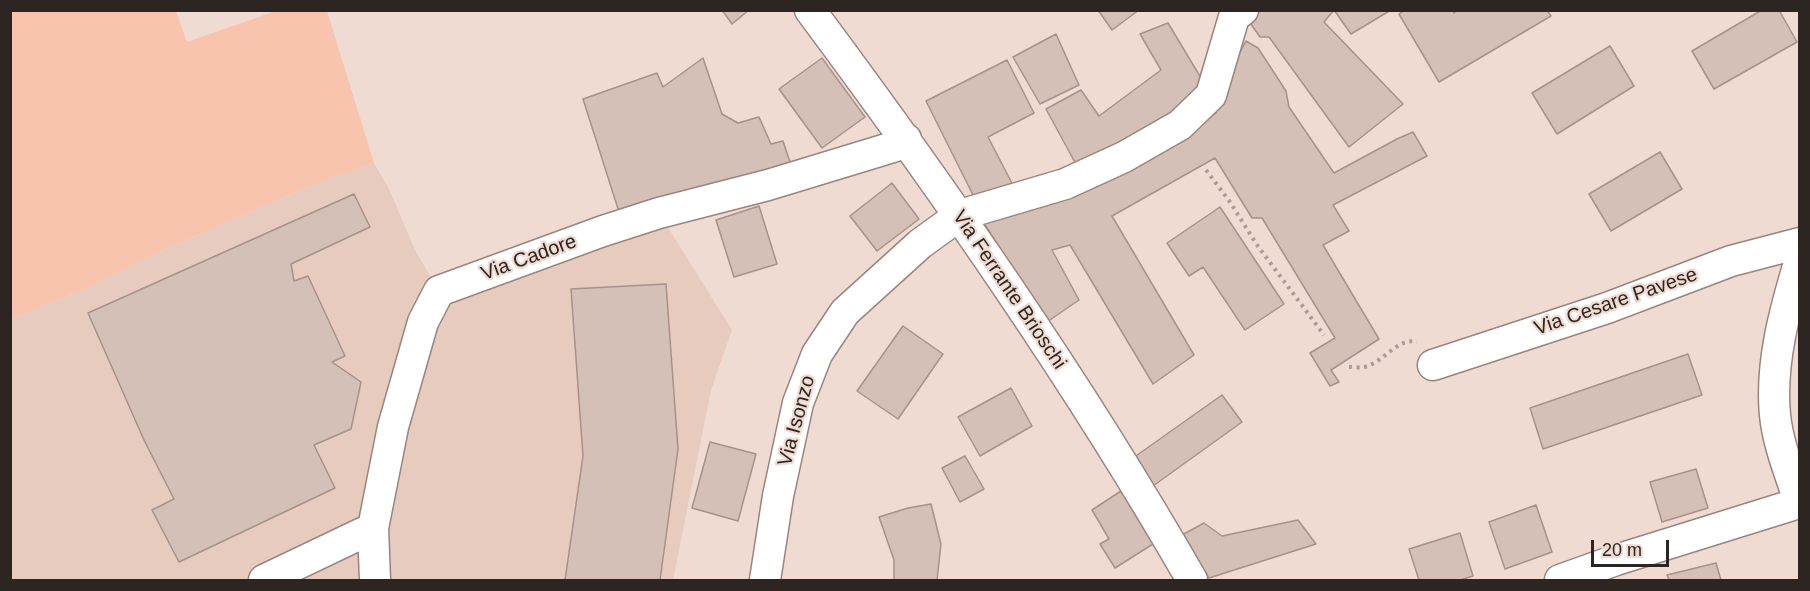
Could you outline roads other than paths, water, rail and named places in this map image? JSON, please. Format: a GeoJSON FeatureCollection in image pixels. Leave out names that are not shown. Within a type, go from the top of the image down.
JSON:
{"type":"FeatureCollection","features":[{"type":"Feature","properties":{"kind":"street","name":"Via Ferrante Brioschi"},"geometry":{"type":"LineString","coordinates":[[810,10],[906,139],[1040,333],[1192,580]]}},
{"type":"Feature","properties":{"kind":"street","name":"Via Isonzo"},"geometry":{"type":"LineString","coordinates":[[765,580],[778,495],[798,403],[817,354],[845,312],[920,244],[960,215],[1065,184],[1124,157],[1180,125],[1211,95],[1234,17],[1242,10]]}},
{"type":"Feature","properties":{"kind":"street","name":"Via Cadore"},"geometry":{"type":"LineString","coordinates":[[375,580],[373,528],[393,427],[423,322],[439,291],[603,231],[659,213],[768,185],[893,147],[906,139]]}},
{"type":"Feature","properties":{"kind":"street","name":"Via Cesare Pavese"},"geometry":{"type":"LineString","coordinates":[[1433,365],[1607,308],[1731,261],[1800,243]]}},
{"type":"Feature","properties":{"kind":"street"},"geometry":{"type":"LineString","coordinates":[[1560,580],[1616,560],[1799,504],[1775,415],[1777,353],[1800,260]]}},
{"type":"Feature","properties":{"kind":"street"},"geometry":{"type":"LineString","coordinates":[[264,580],[373,528]]}}]}
